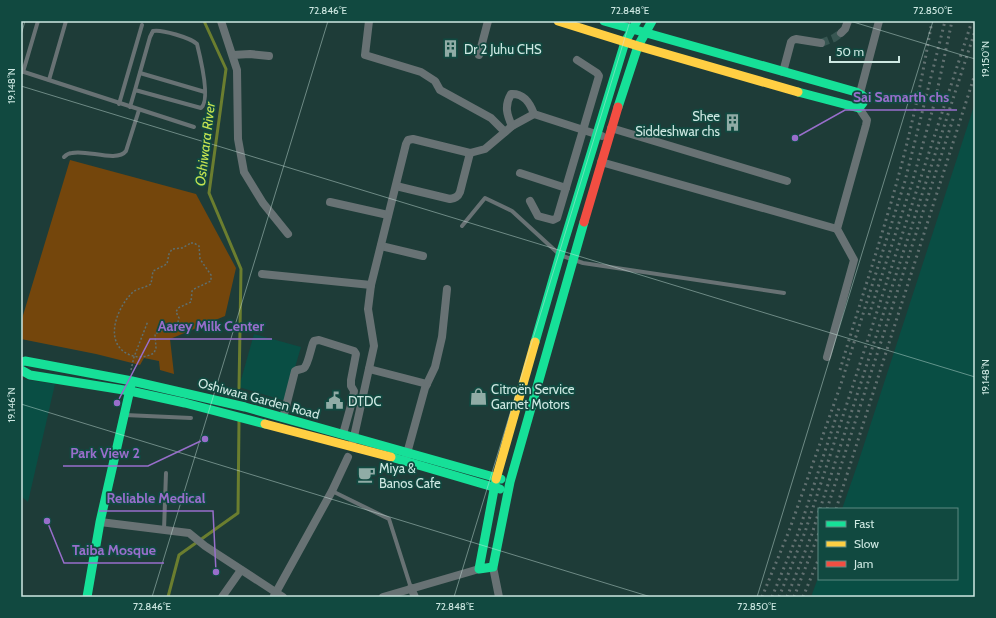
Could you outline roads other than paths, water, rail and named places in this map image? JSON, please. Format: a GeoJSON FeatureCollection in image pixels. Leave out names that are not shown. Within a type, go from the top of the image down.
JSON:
{"type":"FeatureCollection","features":[{"type":"Feature","properties":{"kind":"street"},"geometry":{"type":"LineString","coordinates":[[221,21],[237,70],[238,139],[244,172],[263,203],[288,234]]}},
{"type":"Feature","properties":{"kind":"street"},"geometry":{"type":"LineString","coordinates":[[369,21],[365,55],[421,72],[435,81],[440,90],[491,118],[505,132]]}},
{"type":"Feature","properties":{"kind":"street"},"geometry":{"type":"LineString","coordinates":[[478,55],[488,21]]}},
{"type":"Feature","properties":{"kind":"street"},"geometry":{"type":"LineString","coordinates":[[558,21],[710,67],[859,108],[867,120],[836,229]]}},
{"type":"Feature","properties":{"kind":"street"},"geometry":{"type":"LineString","coordinates":[[604,21],[860,93],[863,96],[864,101],[863,105],[859,108]]}},
{"type":"Feature","properties":{"kind":"street"},"geometry":{"type":"LineString","coordinates":[[479,569],[496,478],[560,255],[625,42],[631,29],[637,21]]}},
{"type":"Feature","properties":{"kind":"street"},"geometry":{"type":"LineString","coordinates":[[499,597],[493,567],[510,482],[608,137],[638,46],[652,21]]}},
{"type":"Feature","properties":{"kind":"street"},"geometry":{"type":"LineString","coordinates":[[840,33],[845,29],[848,21]]}},
{"type":"Feature","properties":{"kind":"street"},"geometry":{"type":"LineString","coordinates":[[860,93],[880,21]]}},
{"type":"Feature","properties":{"kind":"street"},"geometry":{"type":"LineString","coordinates":[[783,72],[793,40],[796,39],[821,43]]}},
{"type":"Feature","properties":{"kind":"street"},"geometry":{"type":"LineString","coordinates":[[710,67],[714,52]]}},
{"type":"Feature","properties":{"kind":"street"},"geometry":{"type":"LineString","coordinates":[[233,55],[250,54],[268,56]]}},
{"type":"Feature","properties":{"kind":"street"},"geometry":{"type":"LineString","coordinates":[[530,201],[538,216],[555,220],[557,218],[599,76],[597,72],[577,60]]}},
{"type":"Feature","properties":{"kind":"street"},"geometry":{"type":"LineString","coordinates":[[814,96],[818,81]]}},
{"type":"Feature","properties":{"kind":"street"},"geometry":{"type":"LineString","coordinates":[[512,126],[506,113],[510,94],[525,98],[531,105],[534,114]]}},
{"type":"Feature","properties":{"kind":"street"},"geometry":{"type":"LineString","coordinates":[[353,441],[374,346],[368,309],[371,286],[408,140],[413,139],[470,153],[485,149],[512,126],[534,114],[608,137]]}},
{"type":"Feature","properties":{"kind":"street"},"geometry":{"type":"LineString","coordinates":[[611,128],[786,181]]}},
{"type":"Feature","properties":{"kind":"street"},"geometry":{"type":"LineString","coordinates":[[396,186],[450,199],[454,198],[458,196],[460,192],[470,153]]}},
{"type":"Feature","properties":{"kind":"street"},"geometry":{"type":"LineString","coordinates":[[601,162],[836,229],[854,260],[827,356]]}},
{"type":"Feature","properties":{"kind":"street"},"geometry":{"type":"LineString","coordinates":[[520,174],[566,188]]}},
{"type":"Feature","properties":{"kind":"street"},"geometry":{"type":"LineString","coordinates":[[330,202],[388,215]]}},
{"type":"Feature","properties":{"kind":"street"},"geometry":{"type":"LineString","coordinates":[[381,246],[423,256]]}},
{"type":"Feature","properties":{"kind":"street"},"geometry":{"type":"LineString","coordinates":[[262,274],[371,286]]}},
{"type":"Feature","properties":{"kind":"street"},"geometry":{"type":"LineString","coordinates":[[406,457],[427,384],[435,367],[442,337],[447,289]]}},
{"type":"Feature","properties":{"kind":"street"},"geometry":{"type":"LineString","coordinates":[[283,418],[295,371],[298,369],[303,369],[306,365],[314,341],[319,340],[354,351],[356,354],[351,380],[354,394],[343,434]]}},
{"type":"Feature","properties":{"kind":"street","name":"Oshiwara Garden Road"},"geometry":{"type":"LineString","coordinates":[[21,362],[26,361],[132,381],[238,406],[343,434],[353,441]]}},
{"type":"Feature","properties":{"kind":"street","name":"Oshiwara Garden Road"},"geometry":{"type":"LineString","coordinates":[[21,370],[30,375],[130,391],[353,441],[406,457],[508,492]]}},
{"type":"Feature","properties":{"kind":"street"},"geometry":{"type":"LineString","coordinates":[[369,370],[427,384]]}},
{"type":"Feature","properties":{"kind":"street"},"geometry":{"type":"LineString","coordinates":[[87,597],[100,522],[132,381]]}},
{"type":"Feature","properties":{"kind":"street"},"geometry":{"type":"LineString","coordinates":[[100,522],[189,533],[205,546],[278,596],[348,457]]}},
{"type":"Feature","properties":{"kind":"street","name":"Oshiwara Garden Road"},"geometry":{"type":"LineString","coordinates":[[406,457],[510,482]]}},
{"type":"Feature","properties":{"kind":"street"},"geometry":{"type":"LineString","coordinates":[[383,597],[402,594],[411,588],[479,569],[493,567]]}},
{"type":"Feature","properties":{"kind":"street"},"geometry":{"type":"LineString","coordinates":[[222,597],[241,570]]}},
{"type":"Feature","properties":{"kind":"street"},"geometry":{"type":"LineString","coordinates":[[411,588],[414,597]]}},
{"type":"Feature","properties":{"kind":"lane"},"geometry":{"type":"LineString","coordinates":[[38,21],[22,72],[194,127]]}},
{"type":"Feature","properties":{"kind":"lane"},"geometry":{"type":"LineString","coordinates":[[49,80],[66,21]]}},
{"type":"Feature","properties":{"kind":"lane"},"geometry":{"type":"LineString","coordinates":[[119,104],[142,25]]}},
{"type":"Feature","properties":{"kind":"lane"},"geometry":{"type":"LineString","coordinates":[[130,107],[150,37],[153,31],[159,30],[190,39],[197,44],[204,74],[204,105],[201,108],[135,90]]}},
{"type":"Feature","properties":{"kind":"lane"},"geometry":{"type":"LineString","coordinates":[[140,73],[205,92]]}},
{"type":"Feature","properties":{"kind":"lane"},"geometry":{"type":"LineString","coordinates":[[64,157],[76,152],[111,156],[120,156],[124,154],[139,110]]}},
{"type":"Feature","properties":{"kind":"lane"},"geometry":{"type":"LineString","coordinates":[[462,226],[485,198],[512,211],[560,255],[572,260],[583,263],[784,293]]}},
{"type":"Feature","properties":{"kind":"lane"},"geometry":{"type":"LineString","coordinates":[[125,415],[192,418]]}},
{"type":"Feature","properties":{"kind":"lane"},"geometry":{"type":"LineString","coordinates":[[164,530],[166,473]]}},
{"type":"Feature","properties":{"kind":"lane"},"geometry":{"type":"LineString","coordinates":[[332,491],[389,519],[411,588]]}},
{"type":"Feature","properties":{"kind":"waterway","name":"Oshiwara River"},"geometry":{"type":"LineString","coordinates":[[204,21],[226,69],[209,193],[241,269],[239,388]]}},
{"type":"Feature","properties":{"kind":"waterway","name":"Oshiwara River"},"geometry":{"type":"LineString","coordinates":[[168,597],[179,555],[238,513],[239,421]]}},
{"type":"Feature","properties":{"kind":"tunnel"},"geometry":{"type":"LineString","coordinates":[[821,43],[834,38],[841,33]]}},
{"type":"Feature","properties":{"kind":"railway"},"geometry":{"type":"LineString","coordinates":[[840,370],[896,185],[918,97],[932,21]]}},
{"type":"Feature","properties":{"kind":"railway"},"geometry":{"type":"LineString","coordinates":[[762,597],[789,531],[840,387],[905,181],[945,21]]}},
{"type":"Feature","properties":{"kind":"railway"},"geometry":{"type":"LineString","coordinates":[[869,315],[912,183],[935,101],[952,21]]}},
{"type":"Feature","properties":{"kind":"railway"},"geometry":{"type":"LineString","coordinates":[[779,597],[805,532],[972,21]]}},
{"type":"Feature","properties":{"kind":"railway"},"geometry":{"type":"LineString","coordinates":[[820,508],[975,31]]}},
{"type":"Feature","properties":{"kind":"railway"},"geometry":{"type":"LineString","coordinates":[[836,508],[975,74]]}},
{"type":"Feature","properties":{"kind":"railway"},"geometry":{"type":"LineString","coordinates":[[827,508],[954,116]]}},
{"type":"Feature","properties":{"kind":"railway"},"geometry":{"type":"LineString","coordinates":[[772,597],[799,531],[840,405]]}},
{"type":"Feature","properties":{"kind":"railway"},"geometry":{"type":"LineString","coordinates":[[787,597],[812,534],[818,514]]}},
{"type":"Feature","properties":{"kind":"railway"},"geometry":{"type":"LineString","coordinates":[[794,597],[818,536]]}},
{"type":"Feature","properties":{"kind":"railway"},"geometry":{"type":"LineString","coordinates":[[803,597],[818,560]]}},
{"type":"Feature","properties":{"kind":"place","name":"Dr 2 Juhu CHS"},"geometry":{"type":"Point","coordinates":[451,49]}},
{"type":"Feature","properties":{"kind":"place","name":"Shee Siddeshwar chs"},"geometry":{"type":"Point","coordinates":[733,123]}},
{"type":"Feature","properties":{"kind":"place","name":"Sai Samarth chs"},"geometry":{"type":"Point","coordinates":[795,138]}},
{"type":"Feature","properties":{"kind":"place","name":"Citroën Service Garnet Motors"},"geometry":{"type":"Point","coordinates":[478,396]}},
{"type":"Feature","properties":{"kind":"place","name":"DTDC"},"geometry":{"type":"Point","coordinates":[335,401]}},
{"type":"Feature","properties":{"kind":"place","name":"Aarey Milk Center"},"geometry":{"type":"Point","coordinates":[117,403]}},
{"type":"Feature","properties":{"kind":"place","name":"Park View 2"},"geometry":{"type":"Point","coordinates":[205,439]}},
{"type":"Feature","properties":{"kind":"place","name":"Miya & Banos Cafe"},"geometry":{"type":"Point","coordinates":[366,475]}},
{"type":"Feature","properties":{"kind":"place","name":"Taiba Mosque"},"geometry":{"type":"Point","coordinates":[47,521]}},
{"type":"Feature","properties":{"kind":"place","name":"Reliable Medical"},"geometry":{"type":"Point","coordinates":[216,572]}}]}
